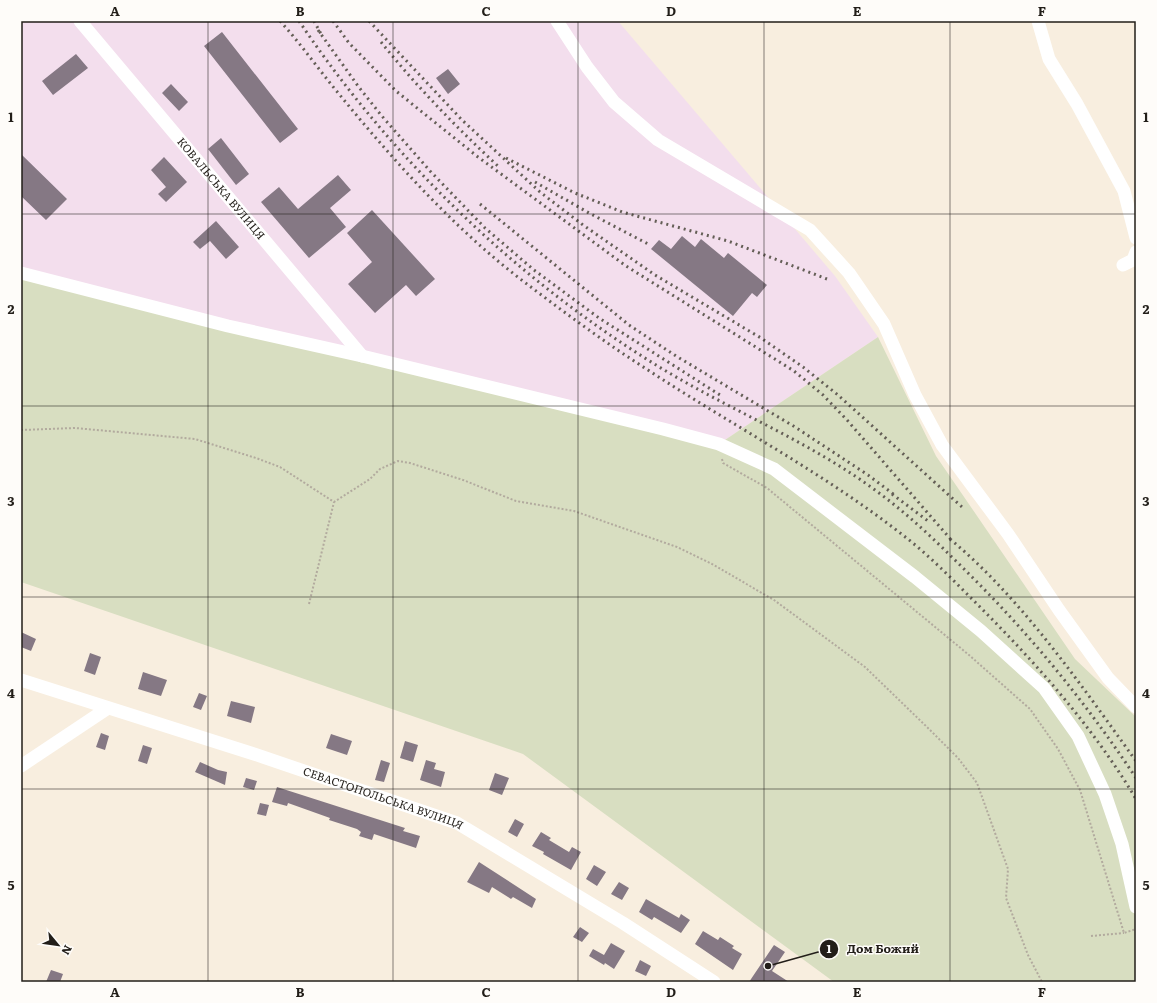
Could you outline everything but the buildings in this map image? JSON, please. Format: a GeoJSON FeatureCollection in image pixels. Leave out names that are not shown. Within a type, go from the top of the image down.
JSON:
{"type":"FeatureCollection","features":[{"type":"Feature","properties":{"kind":"street","name":"КОВАЛЬСЬКА ВУЛИЦЯ"},"geometry":{"type":"LineString","coordinates":[[80,21],[362,356]]}},
{"type":"Feature","properties":{"kind":"street"},"geometry":{"type":"LineString","coordinates":[[557,21],[587,68],[614,102],[658,140],[810,230],[849,273],[884,324],[915,395],[942,445],[1008,534],[1059,610],[1108,678],[1136,706]]}},
{"type":"Feature","properties":{"kind":"street"},"geometry":{"type":"LineString","coordinates":[[1038,21],[1049,59],[1077,104],[1124,191],[1136,238]]}},
{"type":"Feature","properties":{"kind":"street"},"geometry":{"type":"LineString","coordinates":[[1123,265],[1133,260],[1136,252]]}},
{"type":"Feature","properties":{"kind":"street"},"geometry":{"type":"LineString","coordinates":[[21,273],[228,326],[536,397],[719,444],[774,469],[832,512],[981,631],[1044,688],[1078,736],[1105,794],[1122,844],[1136,907]]}},
{"type":"Feature","properties":{"kind":"street","name":"СЕВАСТОПОЛЬСЬКА ВУЛИЦЯ"},"geometry":{"type":"LineString","coordinates":[[21,680],[254,754],[457,823],[623,922],[714,982]]}},
{"type":"Feature","properties":{"kind":"street"},"geometry":{"type":"LineString","coordinates":[[21,766],[108,708]]}},
{"type":"Feature","properties":{"kind":"path"},"geometry":{"type":"LineString","coordinates":[[21,430],[75,428],[195,439],[280,467],[334,502]]}},
{"type":"Feature","properties":{"kind":"path"},"geometry":{"type":"LineString","coordinates":[[719,444],[723,463],[767,488],[970,655],[1030,709],[1058,749],[1080,790],[1124,933]]}},
{"type":"Feature","properties":{"kind":"path"},"geometry":{"type":"LineString","coordinates":[[309,604],[334,502],[370,478],[380,469],[398,461],[410,463],[463,480],[516,501],[574,511],[677,547],[712,564],[774,600],[865,667],[958,758],[977,783],[1008,869],[1006,898],[1028,955],[1042,982]]}},
{"type":"Feature","properties":{"kind":"path"},"geometry":{"type":"LineString","coordinates":[[1091,936],[1124,933],[1136,929]]}},
{"type":"Feature","properties":{"kind":"shaded area"},"geometry":{"type":"Polygon","coordinates":[[[21,21],[618,21],[835,276],[878,337],[719,444],[21,273],[21,21]]]}},
{"type":"Feature","properties":{"kind":"green space"},"geometry":{"type":"Polygon","coordinates":[[[21,273],[719,444],[878,337],[936,456],[1075,659],[1136,717],[1136,982],[834,982],[523,754],[21,582],[21,273]]]}},
{"type":"Feature","properties":{"kind":"railway"},"geometry":{"type":"LineString","coordinates":[[280,21],[359,119],[402,168],[470,237],[494,258],[583,326],[615,348],[680,391],[778,450],[874,513],[932,560],[999,626],[1042,673],[1101,746],[1136,799]]}},
{"type":"Feature","properties":{"kind":"railway"},"geometry":{"type":"LineString","coordinates":[[299,21],[335,72],[374,121],[415,167],[459,212],[505,254],[553,294],[604,331],[656,365],[683,381],[795,440],[849,472],[901,510],[926,532],[996,601],[1039,649],[1099,725],[1136,778]]}},
{"type":"Feature","properties":{"kind":"railway"},"geometry":{"type":"LineString","coordinates":[[314,21],[321,34]]}},
{"type":"Feature","properties":{"kind":"railway"},"geometry":{"type":"LineString","coordinates":[[333,21],[349,43],[396,91],[478,157],[626,266],[794,371],[823,395],[847,420],[953,542]]}},
{"type":"Feature","properties":{"kind":"railway"},"geometry":{"type":"LineString","coordinates":[[369,21],[462,120],[540,192],[583,225],[655,275],[761,338],[803,367],[838,395],[962,507]]}},
{"type":"Feature","properties":{"kind":"railway"},"geometry":{"type":"LineString","coordinates":[[318,30],[358,86],[381,115],[430,171],[485,228],[534,270],[599,318],[720,395]]}},
{"type":"Feature","properties":{"kind":"railway"},"geometry":{"type":"LineString","coordinates":[[381,42],[438,107],[499,167]]}},
{"type":"Feature","properties":{"kind":"railway"},"geometry":{"type":"LineString","coordinates":[[506,158],[575,193],[622,212],[728,241],[827,279]]}},
{"type":"Feature","properties":{"kind":"railway"},"geometry":{"type":"LineString","coordinates":[[535,182],[589,213],[650,245]]}},
{"type":"Feature","properties":{"kind":"railway"},"geometry":{"type":"LineString","coordinates":[[480,204],[629,325],[676,356],[795,427],[868,475],[896,496]]}},
{"type":"Feature","properties":{"kind":"railway"},"geometry":{"type":"LineString","coordinates":[[892,494],[928,521]]}},
{"type":"Feature","properties":{"kind":"railway"},"geometry":{"type":"LineString","coordinates":[[950,539],[1002,588],[1026,616],[1072,673],[1136,761]]}},
{"type":"Feature","properties":{"kind":"place","name":"Дом Божий"},"geometry":{"type":"Point","coordinates":[768,966]}}]}
